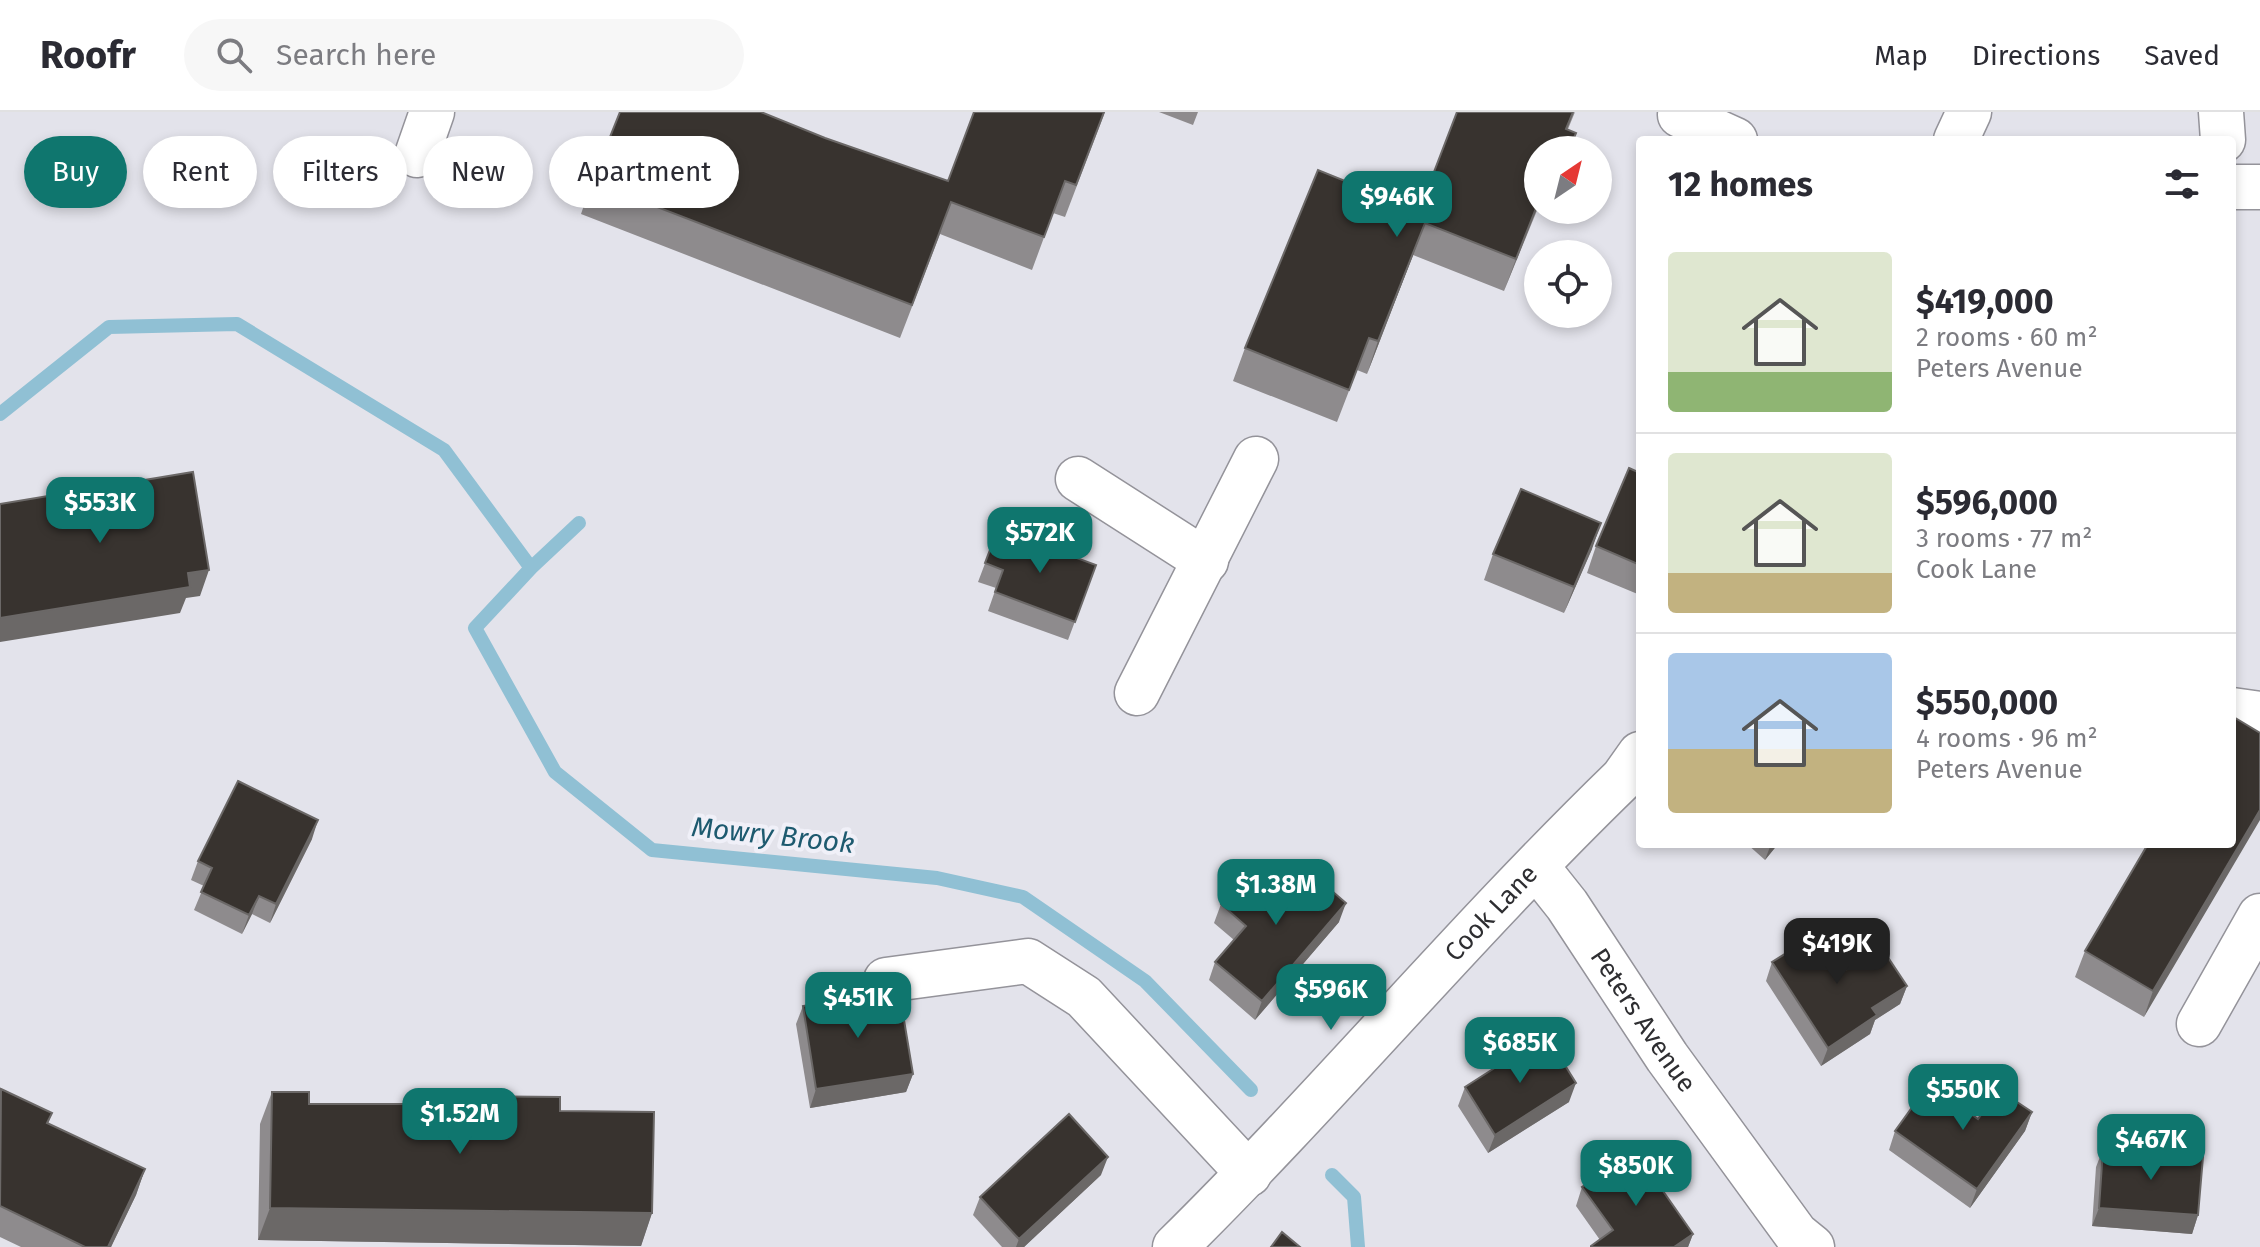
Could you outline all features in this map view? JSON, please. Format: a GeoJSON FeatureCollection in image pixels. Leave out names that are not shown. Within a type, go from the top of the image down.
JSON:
{"type":"FeatureCollection","features":[{"type":"Feature","properties":{"kind":"street"},"geometry":{"type":"LineString","coordinates":[[417,155],[432,112]]}},
{"type":"Feature","properties":{"kind":"street"},"geometry":{"type":"LineString","coordinates":[[1958,136],[1969,112]]}},
{"type":"Feature","properties":{"kind":"street"},"geometry":{"type":"LineString","coordinates":[[2221,112],[2223,136]]}},
{"type":"Feature","properties":{"kind":"street"},"geometry":{"type":"LineString","coordinates":[[1680,115],[1726,136]]}},
{"type":"Feature","properties":{"kind":"street"},"geometry":{"type":"LineString","coordinates":[[2236,187],[2260,187]]}},
{"type":"Feature","properties":{"kind":"street"},"geometry":{"type":"LineString","coordinates":[[1137,693],[1256,459]]}},
{"type":"Feature","properties":{"kind":"street"},"geometry":{"type":"LineString","coordinates":[[1078,479],[1206,561]]}},
{"type":"Feature","properties":{"kind":"street"},"geometry":{"type":"LineString","coordinates":[[2236,711],[2260,714]]}},
{"type":"Feature","properties":{"kind":"street","name":"Cook Lane"},"geometry":{"type":"LineString","coordinates":[[1175,1247],[1249,1174],[1467,935],[1623,778],[1636,760]]}},
{"type":"Feature","properties":{"kind":"street","name":"Peters Avenue"},"geometry":{"type":"LineString","coordinates":[[1536,866],[1567,905],[1667,1057],[1796,1234],[1812,1247]]}},
{"type":"Feature","properties":{"kind":"street"},"geometry":{"type":"LineString","coordinates":[[2199,1024],[2260,916]]}},
{"type":"Feature","properties":{"kind":"street"},"geometry":{"type":"LineString","coordinates":[[886,980],[1028,961],[1084,997],[1249,1174]]}},
{"type":"Feature","properties":{"kind":"building"},"geometry":{"type":"Polygon","coordinates":[[[620,112],[761,112],[948,181],[974,112],[1104,112],[1076,185],[1065,181],[1044,237],[951,202],[912,305],[660,208],[739,208],[739,136],[610,136],[620,112]]]}},
{"type":"Feature","properties":{"kind":"building"},"geometry":{"type":"Polygon","coordinates":[[[1457,112],[1573,112],[1566,129],[1576,133],[1575,136],[1524,136],[1524,224],[1530,224],[1516,259],[1425,223],[1378,341],[1369,338],[1349,390],[1245,348],[1318,170],[1419,211],[1457,112]]]}},
{"type":"Feature","properties":{"kind":"building"},"geometry":{"type":"Polygon","coordinates":[[[1629,468],[1636,471],[1636,563],[1596,546],[1629,468]]]}},
{"type":"Feature","properties":{"kind":"building"},"geometry":{"type":"Polygon","coordinates":[[[193,472],[209,570],[188,573],[190,587],[0,618],[0,504],[193,472]]]}},
{"type":"Feature","properties":{"kind":"building"},"geometry":{"type":"Polygon","coordinates":[[[1521,489],[1601,523],[1574,587],[1493,554],[1521,489]]]}},
{"type":"Feature","properties":{"kind":"building"},"geometry":{"type":"Polygon","coordinates":[[[998,529],[1096,565],[1075,622],[995,592],[1003,570],[985,563],[998,529]]]}},
{"type":"Feature","properties":{"kind":"building"},"geometry":{"type":"Polygon","coordinates":[[[2236,718],[2260,733],[2260,810],[2153,991],[2085,951],[2146,848],[2236,848],[2236,718]]]}},
{"type":"Feature","properties":{"kind":"building"},"geometry":{"type":"Polygon","coordinates":[[[238,781],[318,820],[276,904],[259,896],[249,915],[201,892],[212,868],[198,861],[238,781]]]}},
{"type":"Feature","properties":{"kind":"building"},"geometry":{"type":"Polygon","coordinates":[[[1297,861],[1346,903],[1262,1001],[1215,962],[1246,926],[1221,904],[1247,873],[1270,894],[1297,861]]]}},
{"type":"Feature","properties":{"kind":"building"},"geometry":{"type":"Polygon","coordinates":[[[1822,931],[1847,969],[1881,947],[1907,986],[1872,1008],[1877,1015],[1828,1048],[1772,962],[1822,931]]]}},
{"type":"Feature","properties":{"kind":"building"},"geometry":{"type":"Polygon","coordinates":[[[899,990],[913,1074],[816,1089],[803,1006],[899,990]]]}},
{"type":"Feature","properties":{"kind":"building"},"geometry":{"type":"Polygon","coordinates":[[[1546,1035],[1576,1083],[1495,1135],[1465,1087],[1546,1035]]]}},
{"type":"Feature","properties":{"kind":"building"},"geometry":{"type":"Polygon","coordinates":[[[1929,1084],[1978,1119],[1999,1090],[2032,1112],[1977,1189],[1895,1131],[1929,1084]]]}},
{"type":"Feature","properties":{"kind":"building"},"geometry":{"type":"Polygon","coordinates":[[[1,1089],[52,1113],[47,1123],[145,1169],[108,1247],[85,1247],[0,1206],[1,1089]]]}},
{"type":"Feature","properties":{"kind":"building"},"geometry":{"type":"Polygon","coordinates":[[[272,1092],[309,1092],[309,1104],[449,1104],[449,1096],[560,1097],[560,1111],[654,1112],[652,1213],[270,1208],[272,1092]]]}},
{"type":"Feature","properties":{"kind":"building"},"geometry":{"type":"Polygon","coordinates":[[[1069,1114],[1108,1157],[1019,1239],[980,1197],[1069,1114]]]}},
{"type":"Feature","properties":{"kind":"building"},"geometry":{"type":"Polygon","coordinates":[[[2103,1149],[2203,1157],[2198,1215],[2099,1208],[2103,1149]]]}},
{"type":"Feature","properties":{"kind":"building"},"geometry":{"type":"Polygon","coordinates":[[[1635,1151],[1693,1234],[1674,1247],[1591,1247],[1613,1230],[1582,1187],[1635,1151]]]}},
{"type":"Feature","properties":{"kind":"building"},"geometry":{"type":"Polygon","coordinates":[[[1282,1232],[1300,1247],[1271,1247],[1282,1232]]]}},
{"type":"Feature","properties":{"kind":"waterway"},"geometry":{"type":"LineString","coordinates":[[0,414],[109,327],[237,324],[444,450],[531,568]]}},
{"type":"Feature","properties":{"kind":"waterway","name":"Mowry Brook"},"geometry":{"type":"LineString","coordinates":[[579,523],[531,568],[475,628],[555,772],[652,850],[937,878],[1023,897],[1145,981],[1251,1090]]}},
{"type":"Feature","properties":{"kind":"waterway","name":"Mowry Brook"},"geometry":{"type":"LineString","coordinates":[[1332,1175],[1354,1197],[1358,1247]]}}]}
